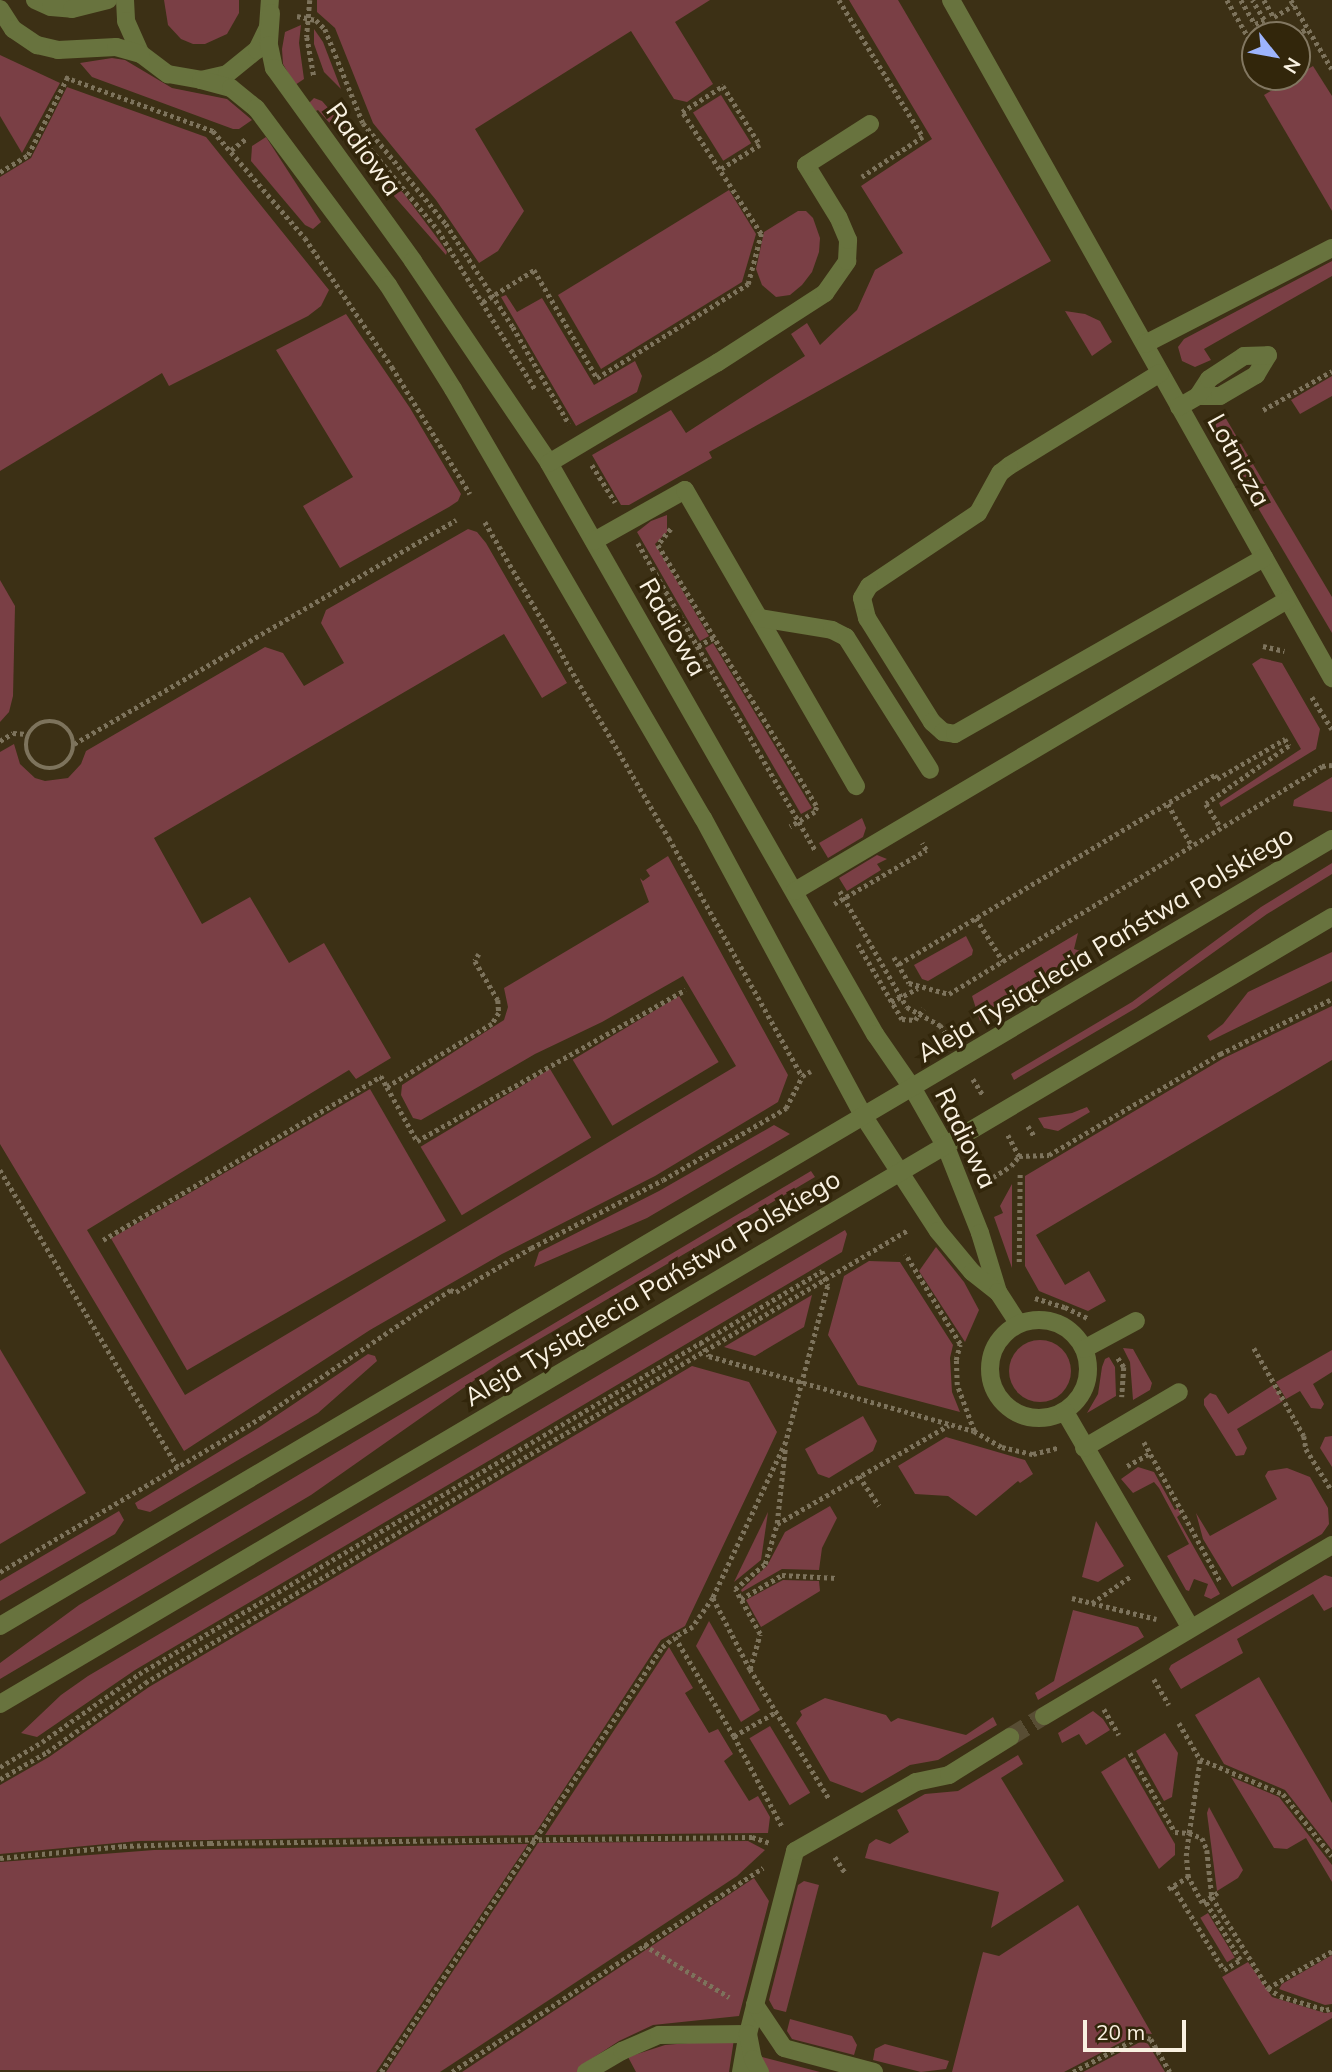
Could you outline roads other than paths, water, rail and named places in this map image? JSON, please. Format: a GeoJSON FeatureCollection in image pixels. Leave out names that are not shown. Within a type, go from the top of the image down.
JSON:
{"type":"FeatureCollection","features":[{"type":"Feature","properties":{"kind":"street"},"geometry":{"type":"LineString","coordinates":[[35,0],[72,9],[108,0]]}},
{"type":"Feature","properties":{"kind":"street"},"geometry":{"type":"LineString","coordinates":[[125,0],[126,21],[141,54]]}},
{"type":"Feature","properties":{"kind":"street","name":"Lotnicza"},"geometry":{"type":"LineString","coordinates":[[951,0],[1332,678]]}},
{"type":"Feature","properties":{"kind":"street"},"geometry":{"type":"LineString","coordinates":[[201,80],[227,74],[248,60],[264,39],[271,7]]}},
{"type":"Feature","properties":{"kind":"street","name":"Radiowa"},"geometry":{"type":"LineString","coordinates":[[271,7],[269,45],[274,68],[413,261],[549,463],[875,1034],[913,1089],[946,1147],[973,1211],[998,1292],[1020,1324]]}},
{"type":"Feature","properties":{"kind":"street"},"geometry":{"type":"LineString","coordinates":[[0,9],[13,29],[37,45],[58,50],[116,47],[141,54]]}},
{"type":"Feature","properties":{"kind":"street","name":"Radiowa"},"geometry":{"type":"LineString","coordinates":[[141,54],[168,74],[231,88],[256,108],[388,285],[453,389],[703,818],[864,1117],[938,1231],[972,1272],[998,1292]]}},
{"type":"Feature","properties":{"kind":"street"},"geometry":{"type":"LineString","coordinates":[[549,463],[728,356],[825,293],[847,261],[848,240],[838,217],[806,164],[870,124]]}},
{"type":"Feature","properties":{"kind":"street"},"geometry":{"type":"LineString","coordinates":[[1145,344],[1332,248]]}},
{"type":"Feature","properties":{"kind":"street"},"geometry":{"type":"LineString","coordinates":[[1160,373],[1004,470],[978,513],[869,586],[862,604],[867,618],[932,722],[943,732],[955,734],[1264,558]]}},
{"type":"Feature","properties":{"kind":"street"},"geometry":{"type":"LineString","coordinates":[[1179,407],[1198,396]]}},
{"type":"Feature","properties":{"kind":"street"},"geometry":{"type":"LineString","coordinates":[[594,541],[685,490],[856,786]]}},
{"type":"Feature","properties":{"kind":"street"},"geometry":{"type":"LineString","coordinates":[[795,891],[1287,600]]}},
{"type":"Feature","properties":{"kind":"street"},"geometry":{"type":"LineString","coordinates":[[759,618],[832,630],[846,637],[930,770]]}},
{"type":"Feature","properties":{"kind":"street","name":"Aleja Tysiąclecia Państwa Polskiego"},"geometry":{"type":"LineString","coordinates":[[0,1626],[1332,839]]}},
{"type":"Feature","properties":{"kind":"street","name":"Aleja Tysiąclecia Państwa Polskiego"},"geometry":{"type":"LineString","coordinates":[[0,1704],[1332,917]]}},
{"type":"Feature","properties":{"kind":"street"},"geometry":{"type":"LineString","coordinates":[[1034,1320],[1057,1324],[1076,1336],[1084,1349],[1088,1377],[1084,1391],[1065,1412],[1037,1419],[1022,1416],[1009,1409],[995,1392],[989,1371],[991,1356],[1007,1332],[1020,1324],[1034,1320]]}},
{"type":"Feature","properties":{"kind":"street"},"geometry":{"type":"LineString","coordinates":[[1084,1349],[1136,1321]]}},
{"type":"Feature","properties":{"kind":"street"},"geometry":{"type":"LineString","coordinates":[[1084,1448],[1179,1392]]}},
{"type":"Feature","properties":{"kind":"street"},"geometry":{"type":"LineString","coordinates":[[1065,1412],[1190,1627]]}},
{"type":"Feature","properties":{"kind":"street"},"geometry":{"type":"LineString","coordinates":[[1044,1716],[1332,1545]]}},
{"type":"Feature","properties":{"kind":"street"},"geometry":{"type":"LineString","coordinates":[[741,2072],[794,1851],[916,1782],[950,1775],[1010,1737]]}},
{"type":"Feature","properties":{"kind":"street"},"geometry":{"type":"LineString","coordinates":[[755,2008],[784,2048]]}},
{"type":"Feature","properties":{"kind":"street"},"geometry":{"type":"LineString","coordinates":[[748,2034],[753,2059],[760,2072]]}},
{"type":"Feature","properties":{"kind":"street"},"geometry":{"type":"LineString","coordinates":[[586,2072],[622,2051],[659,2035],[748,2034],[784,2048],[874,2072]]}},
{"type":"Feature","properties":{"kind":"tunnel"},"geometry":{"type":"LineString","coordinates":[[1010,1737],[1044,1716]]}}]}
